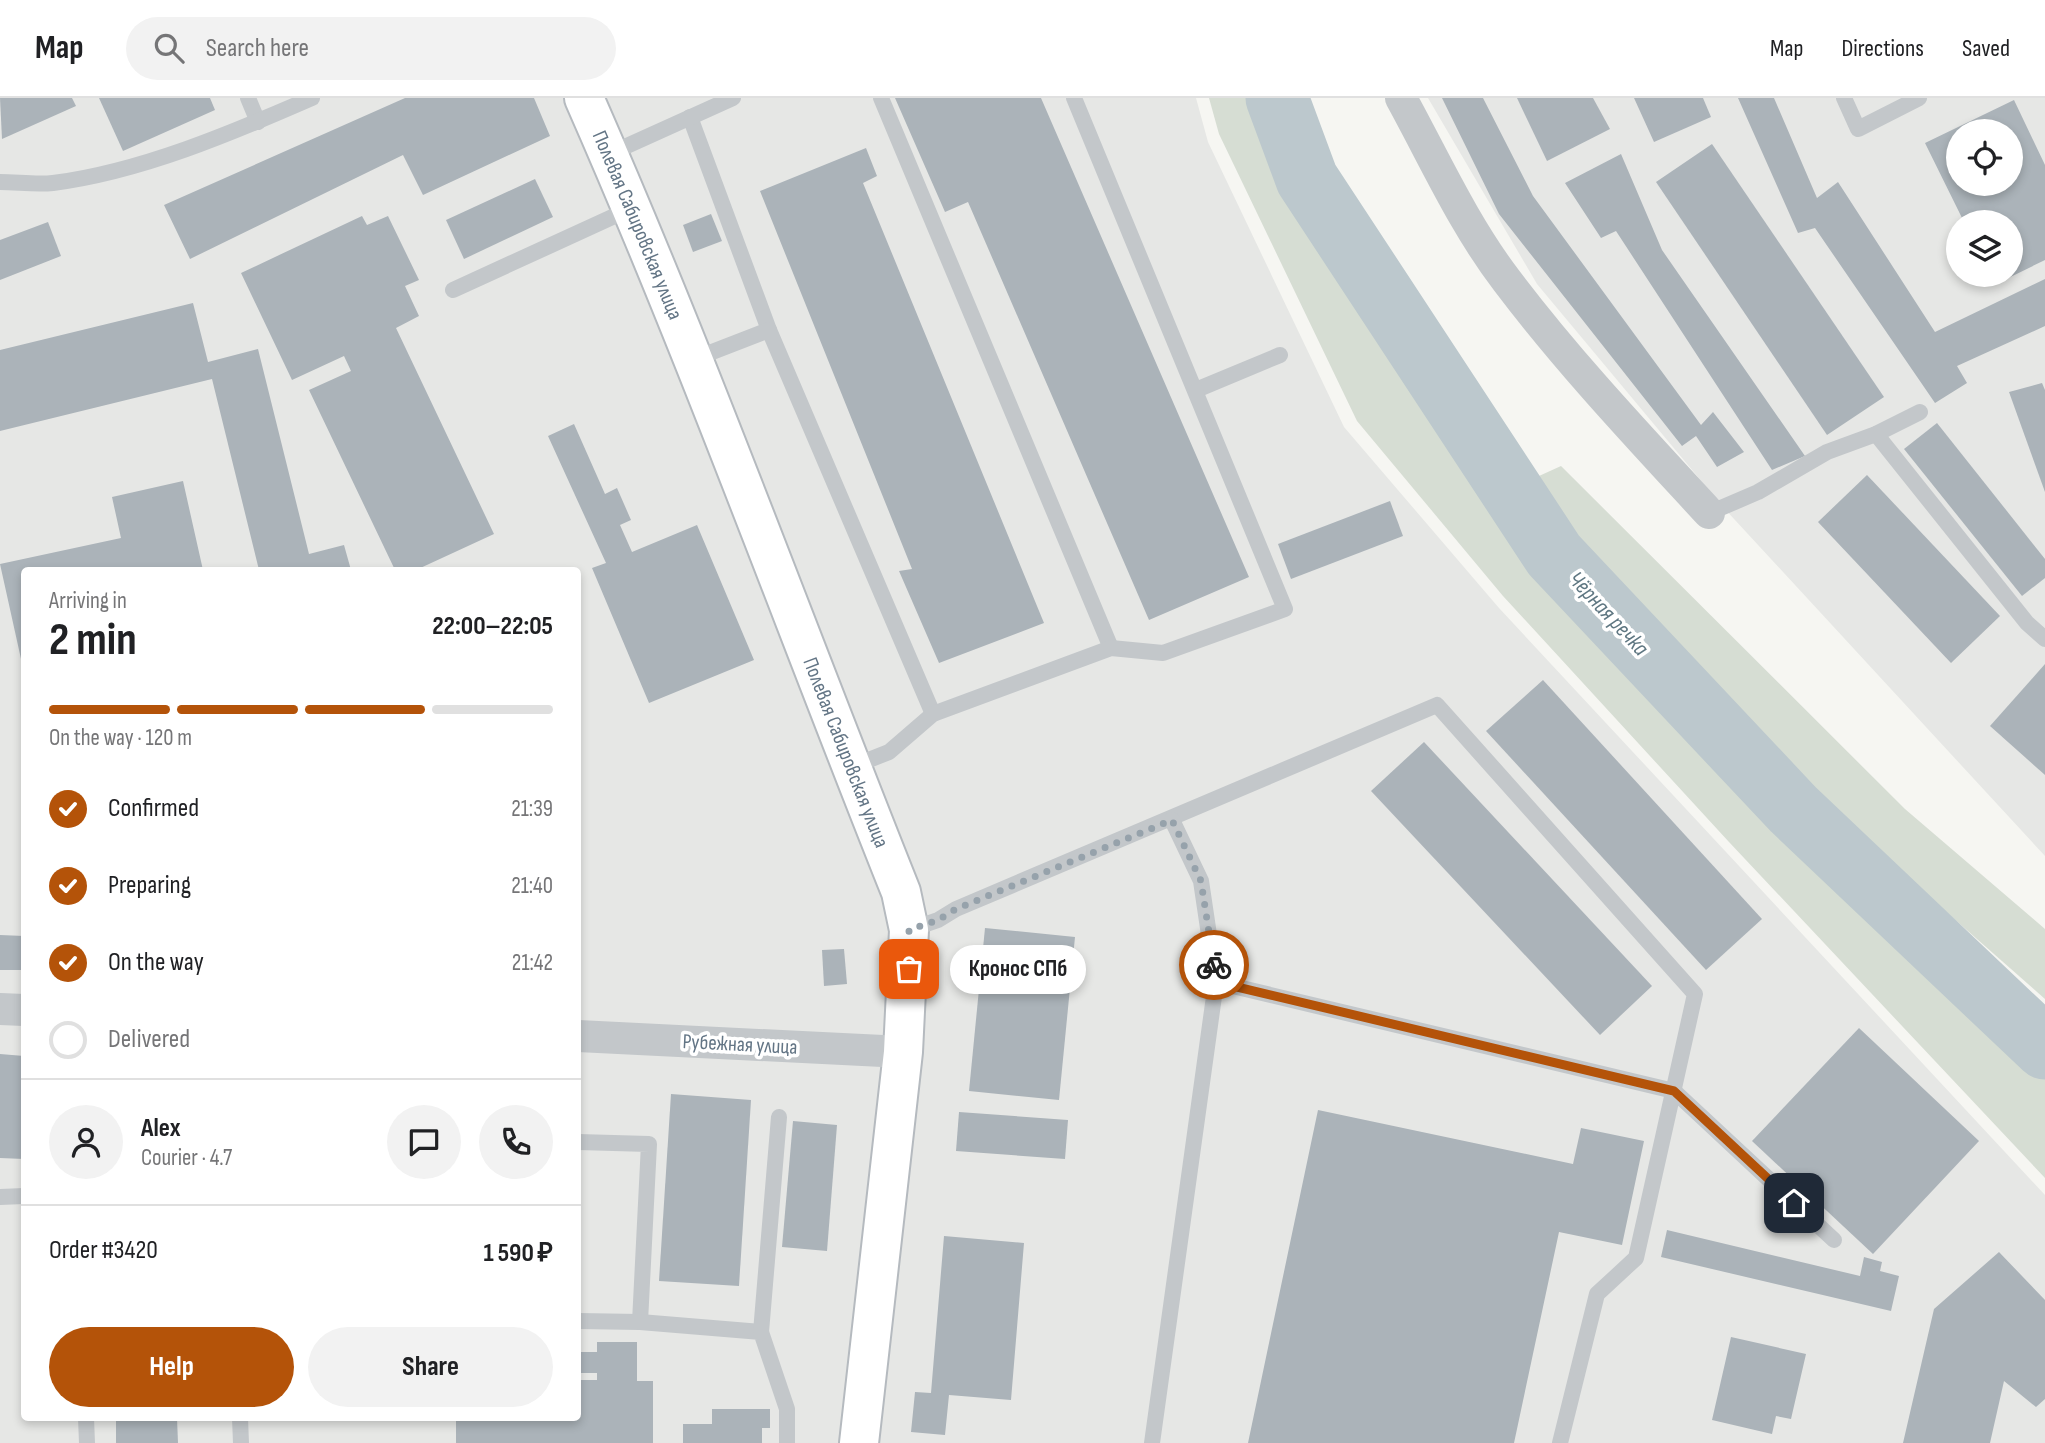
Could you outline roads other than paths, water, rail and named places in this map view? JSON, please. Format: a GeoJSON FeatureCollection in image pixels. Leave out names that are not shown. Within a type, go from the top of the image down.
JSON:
{"type":"FeatureCollection","features":[{"type":"Feature","properties":{"kind":"street","name":"Полевая Сабировская улица"},"geometry":{"type":"LineString","coordinates":[[584,98],[633,208],[694,359],[901,891],[909,930],[903,1052],[866,1443]]}},
{"type":"Feature","properties":{"kind":"street"},"geometry":{"type":"LineString","coordinates":[[1401,98],[1467,220],[1506,280],[1588,381],[1709,513]]}},
{"type":"Feature","properties":{"kind":"street"},"geometry":{"type":"LineString","coordinates":[[0,1009],[21,1010]]}},
{"type":"Feature","properties":{"kind":"street","name":"Рубежная улица"},"geometry":{"type":"LineString","coordinates":[[581,1036],[903,1052]]}},
{"type":"Feature","properties":{"kind":"lane"},"geometry":{"type":"LineString","coordinates":[[248,98],[258,122]]}},
{"type":"Feature","properties":{"kind":"lane"},"geometry":{"type":"LineString","coordinates":[[0,182],[51,184],[113,172],[258,122],[312,98]]}},
{"type":"Feature","properties":{"kind":"lane"},"geometry":{"type":"LineString","coordinates":[[609,154],[733,98]]}},
{"type":"Feature","properties":{"kind":"lane"},"geometry":{"type":"LineString","coordinates":[[881,98],[1111,648]]}},
{"type":"Feature","properties":{"kind":"lane"},"geometry":{"type":"LineString","coordinates":[[851,767],[889,752],[933,714],[1111,648],[1163,653],[1285,609],[1074,98]]}},
{"type":"Feature","properties":{"kind":"lane"},"geometry":{"type":"LineString","coordinates":[[1844,98],[1858,129],[1919,98]]}},
{"type":"Feature","properties":{"kind":"lane"},"geometry":{"type":"LineString","coordinates":[[690,117],[769,330],[933,714]]}},
{"type":"Feature","properties":{"kind":"lane"},"geometry":{"type":"LineString","coordinates":[[453,290],[633,208]]}},
{"type":"Feature","properties":{"kind":"lane"},"geometry":{"type":"LineString","coordinates":[[694,359],[769,330]]}},
{"type":"Feature","properties":{"kind":"lane"},"geometry":{"type":"LineString","coordinates":[[1196,390],[1280,355]]}},
{"type":"Feature","properties":{"kind":"lane"},"geometry":{"type":"LineString","coordinates":[[1709,513],[1758,492],[1827,452],[1876,434],[1920,412]]}},
{"type":"Feature","properties":{"kind":"lane"},"geometry":{"type":"LineString","coordinates":[[1876,434],[2027,623],[2045,639]]}},
{"type":"Feature","properties":{"kind":"lane"},"geometry":{"type":"LineString","coordinates":[[909,930],[938,920],[956,909],[1172,820],[1437,705],[1695,994],[1636,1258],[1597,1294],[1560,1443]]}},
{"type":"Feature","properties":{"kind":"lane"},"geometry":{"type":"LineString","coordinates":[[1152,1443],[1216,982],[1201,881],[1172,820]]}},
{"type":"Feature","properties":{"kind":"lane"},"geometry":{"type":"LineString","coordinates":[[1216,982],[1674,1091],[1834,1240]]}},
{"type":"Feature","properties":{"kind":"lane"},"geometry":{"type":"LineString","coordinates":[[779,1117],[761,1332],[788,1409],[787,1443]]}},
{"type":"Feature","properties":{"kind":"lane"},"geometry":{"type":"LineString","coordinates":[[581,1142],[649,1144],[640,1322]]}},
{"type":"Feature","properties":{"kind":"lane"},"geometry":{"type":"LineString","coordinates":[[0,1197],[21,1196]]}},
{"type":"Feature","properties":{"kind":"lane"},"geometry":{"type":"LineString","coordinates":[[581,1321],[640,1322],[761,1332]]}},
{"type":"Feature","properties":{"kind":"lane"},"geometry":{"type":"LineString","coordinates":[[86,1421],[87,1443]]}},
{"type":"Feature","properties":{"kind":"lane"},"geometry":{"type":"LineString","coordinates":[[240,1421],[241,1443]]}},
{"type":"Feature","properties":{"kind":"waterway","name":"Чёрная речка"},"geometry":{"type":"LineString","coordinates":[[1277,98],[1307,179],[1554,555],[1793,809],[2045,1048]]}},
{"type":"Feature","properties":{"kind":"place","name":"Кронос СПб"},"geometry":{"type":"Point","coordinates":[909,969]}}]}
